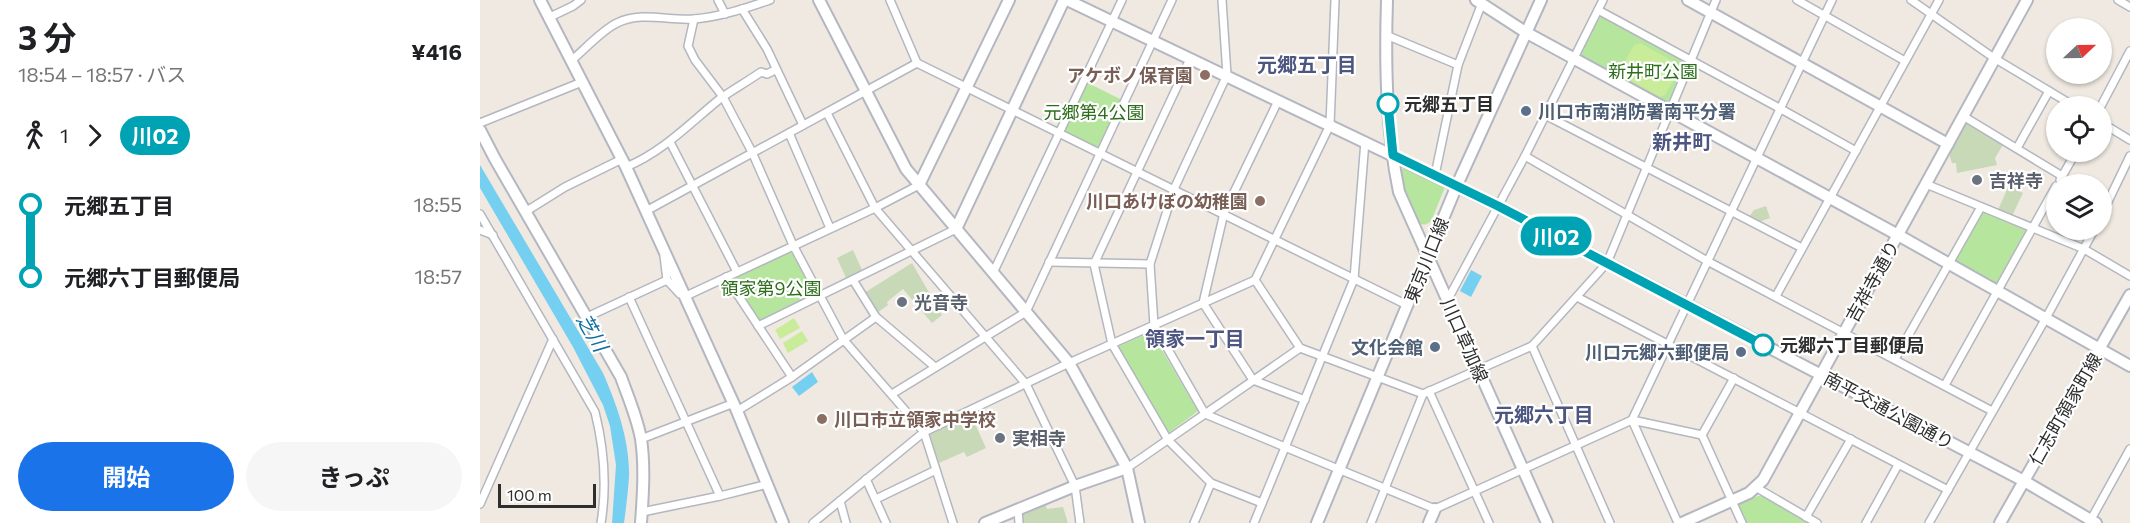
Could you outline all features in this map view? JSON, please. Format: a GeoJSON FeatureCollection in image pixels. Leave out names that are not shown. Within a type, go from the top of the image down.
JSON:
{"type":"FeatureCollection","features":[{"type":"Feature","properties":{"kind":"street"},"geometry":{"type":"LineString","coordinates":[[540,0],[624,163],[666,252],[735,407],[783,523]]}},
{"type":"Feature","properties":{"kind":"street"},"geometry":{"type":"LineString","coordinates":[[548,18],[581,0]]}},
{"type":"Feature","properties":{"kind":"street"},"geometry":{"type":"LineString","coordinates":[[718,0],[725,14]]}},
{"type":"Feature","properties":{"kind":"street"},"geometry":{"type":"LineString","coordinates":[[571,61],[617,23],[631,18],[648,16],[693,19],[725,14],[770,0]]}},
{"type":"Feature","properties":{"kind":"street"},"geometry":{"type":"LineString","coordinates":[[819,0],[906,169],[1069,363],[1128,468],[1139,523]]}},
{"type":"Feature","properties":{"kind":"street"},"geometry":{"type":"LineString","coordinates":[[890,0],[917,63],[1407,305]]}},
{"type":"Feature","properties":{"kind":"street"},"geometry":{"type":"LineString","coordinates":[[666,252],[664,257],[667,280],[680,294],[686,296],[919,185],[1009,0]]}},
{"type":"Feature","properties":{"kind":"street"},"geometry":{"type":"LineString","coordinates":[[758,326],[956,229],[1065,0]]}},
{"type":"Feature","properties":{"kind":"street","name":"南平交通公園通り"},"geometry":{"type":"LineString","coordinates":[[1065,0],[1457,185],[2024,481],[2092,522]]}},
{"type":"Feature","properties":{"kind":"street"},"geometry":{"type":"LineString","coordinates":[[993,273],[1122,0]]}},
{"type":"Feature","properties":{"kind":"street"},"geometry":{"type":"LineString","coordinates":[[892,394],[1026,312],[1172,0]]}},
{"type":"Feature","properties":{"kind":"street"},"geometry":{"type":"LineString","coordinates":[[1222,0],[1227,75],[1174,189],[1150,264],[1154,325],[1205,414],[1435,509]]}},
{"type":"Feature","properties":{"kind":"street"},"geometry":{"type":"LineString","coordinates":[[813,523],[924,432],[1069,363],[1255,280],[1330,124],[1335,0]]}},
{"type":"Feature","properties":{"kind":"street","name":"川口草加線"},"geometry":{"type":"LineString","coordinates":[[1387,0],[1386,68],[1393,155],[1399,192],[1546,523]]}},
{"type":"Feature","properties":{"kind":"street","name":"東京川口線"},"geometry":{"type":"LineString","coordinates":[[1317,523],[1457,185],[1541,0]]}},
{"type":"Feature","properties":{"kind":"street"},"geometry":{"type":"LineString","coordinates":[[1447,301],[1525,156],[1603,0]]}},
{"type":"Feature","properties":{"kind":"street"},"geometry":{"type":"LineString","coordinates":[[1688,0],[1948,144]]}},
{"type":"Feature","properties":{"kind":"street"},"geometry":{"type":"LineString","coordinates":[[1255,280],[1300,348],[1376,378],[1426,393],[1532,346],[1607,263],[1716,0]]}},
{"type":"Feature","properties":{"kind":"street"},"geometry":{"type":"LineString","coordinates":[[1797,0],[1905,61]]}},
{"type":"Feature","properties":{"kind":"street"},"geometry":{"type":"LineString","coordinates":[[1632,420],[1832,0]]}},
{"type":"Feature","properties":{"kind":"street"},"geometry":{"type":"LineString","coordinates":[[1911,0],[1994,58],[2057,96]]}},
{"type":"Feature","properties":{"kind":"street"},"geometry":{"type":"LineString","coordinates":[[1776,296],[1939,0]]}},
{"type":"Feature","properties":{"kind":"street","name":"吉祥寺通り"},"geometry":{"type":"LineString","coordinates":[[1757,488],[2027,0]]}},
{"type":"Feature","properties":{"kind":"street"},"geometry":{"type":"LineString","coordinates":[[2118,0],[2130,7]]}},
{"type":"Feature","properties":{"kind":"street"},"geometry":{"type":"LineString","coordinates":[[1435,175],[1458,65],[1480,1],[1527,33],[1898,235],[2130,366]]}},
{"type":"Feature","properties":{"kind":"street"},"geometry":{"type":"LineString","coordinates":[[742,9],[767,50],[803,126]]}},
{"type":"Feature","properties":{"kind":"street"},"geometry":{"type":"LineString","coordinates":[[1598,10],[1856,151]]}},
{"type":"Feature","properties":{"kind":"street"},"geometry":{"type":"LineString","coordinates":[[693,19],[688,46],[695,60],[723,97],[752,152],[793,245],[843,339],[924,432],[953,523]]}},
{"type":"Feature","properties":{"kind":"street"},"geometry":{"type":"LineString","coordinates":[[1386,35],[1458,65]]}},
{"type":"Feature","properties":{"kind":"street"},"geometry":{"type":"LineString","coordinates":[[2106,96],[2130,51]]}},
{"type":"Feature","properties":{"kind":"street"},"geometry":{"type":"LineString","coordinates":[[1190,59],[1094,264],[1112,344],[1168,440],[1211,483],[1262,503]]}},
{"type":"Feature","properties":{"kind":"street"},"geometry":{"type":"LineString","coordinates":[[646,211],[917,63]]}},
{"type":"Feature","properties":{"kind":"street"},"geometry":{"type":"LineString","coordinates":[[525,212],[564,187],[624,163],[639,162],[670,142],[723,97],[760,72],[767,74],[775,70]]}},
{"type":"Feature","properties":{"kind":"street"},"geometry":{"type":"LineString","coordinates":[[480,123],[582,82]]}},
{"type":"Feature","properties":{"kind":"street"},"geometry":{"type":"LineString","coordinates":[[2017,148],[2049,91]]}},
{"type":"Feature","properties":{"kind":"street"},"geometry":{"type":"LineString","coordinates":[[1278,101],[1224,213],[1203,303],[1253,380],[1305,400]]}},
{"type":"Feature","properties":{"kind":"street"},"geometry":{"type":"LineString","coordinates":[[827,113],[875,207],[1026,384],[1075,486],[1080,523]]}},
{"type":"Feature","properties":{"kind":"street"},"geometry":{"type":"LineString","coordinates":[[1545,115],[1802,248]]}},
{"type":"Feature","properties":{"kind":"street"},"geometry":{"type":"LineString","coordinates":[[1963,116],[2059,174]]}},
{"type":"Feature","properties":{"kind":"street"},"geometry":{"type":"LineString","coordinates":[[2112,129],[2130,140]]}},
{"type":"Feature","properties":{"kind":"street"},"geometry":{"type":"LineString","coordinates":[[480,130],[621,377],[633,408],[640,439],[643,476],[642,518],[768,484]]}},
{"type":"Feature","properties":{"kind":"street"},"geometry":{"type":"LineString","coordinates":[[789,133],[830,228]]}},
{"type":"Feature","properties":{"kind":"street"},"geometry":{"type":"LineString","coordinates":[[1254,523],[1354,279],[1365,141]]}},
{"type":"Feature","properties":{"kind":"street"},"geometry":{"type":"LineString","coordinates":[[670,142],[737,272]]}},
{"type":"Feature","properties":{"kind":"street"},"geometry":{"type":"LineString","coordinates":[[1525,156],[1709,262],[1844,331],[1992,411]]}},
{"type":"Feature","properties":{"kind":"street"},"geometry":{"type":"LineString","coordinates":[[2112,193],[2130,156]]}},
{"type":"Feature","properties":{"kind":"street"},"geometry":{"type":"LineString","coordinates":[[1926,184],[2084,249],[2130,276]]}},
{"type":"Feature","properties":{"kind":"street"},"geometry":{"type":"LineString","coordinates":[[1945,385],[2046,204]]}},
{"type":"Feature","properties":{"kind":"street"},"geometry":{"type":"LineString","coordinates":[[1896,359],[1981,207]]}},
{"type":"Feature","properties":{"kind":"street"},"geometry":{"type":"LineString","coordinates":[[480,214],[587,397],[597,422],[602,450],[605,500],[601,523]]}},
{"type":"Feature","properties":{"kind":"street"},"geometry":{"type":"LineString","coordinates":[[480,230],[493,236]]}},
{"type":"Feature","properties":{"kind":"street"},"geometry":{"type":"LineString","coordinates":[[1929,523],[2089,240]]}},
{"type":"Feature","properties":{"kind":"street"},"geometry":{"type":"LineString","coordinates":[[1049,262],[1150,264]]}},
{"type":"Feature","properties":{"kind":"street"},"geometry":{"type":"LineString","coordinates":[[726,277],[792,377]]}},
{"type":"Feature","properties":{"kind":"street"},"geometry":{"type":"LineString","coordinates":[[587,317],[667,280]]}},
{"type":"Feature","properties":{"kind":"street"},"geometry":{"type":"LineString","coordinates":[[853,280],[876,317],[934,367]]}},
{"type":"Feature","properties":{"kind":"street","name":"仁志町領家町線"},"geometry":{"type":"LineString","coordinates":[[2000,523],[2130,295]]}},
{"type":"Feature","properties":{"kind":"street"},"geometry":{"type":"LineString","coordinates":[[629,297],[720,496]]}},
{"type":"Feature","properties":{"kind":"street"},"geometry":{"type":"LineString","coordinates":[[1577,297],[1948,490]]}},
{"type":"Feature","properties":{"kind":"street"},"geometry":{"type":"LineString","coordinates":[[640,439],[735,407],[792,377],[876,317]]}},
{"type":"Feature","properties":{"kind":"street"},"geometry":{"type":"LineString","coordinates":[[480,504],[554,339]]}},
{"type":"Feature","properties":{"kind":"street"},"geometry":{"type":"LineString","coordinates":[[1532,346],[1610,523]]}},
{"type":"Feature","properties":{"kind":"street"},"geometry":{"type":"LineString","coordinates":[[985,523],[1075,486],[1128,468],[1300,348]]}},
{"type":"Feature","properties":{"kind":"street"},"geometry":{"type":"LineString","coordinates":[[1702,435],[1734,378]]}},
{"type":"Feature","properties":{"kind":"street"},"geometry":{"type":"LineString","coordinates":[[1371,523],[1426,393]]}},
{"type":"Feature","properties":{"kind":"street"},"geometry":{"type":"LineString","coordinates":[[1426,393],[1489,523]]}},
{"type":"Feature","properties":{"kind":"street"},"geometry":{"type":"LineString","coordinates":[[1632,420],[1680,523],[1757,488],[1818,523]]}},
{"type":"Feature","properties":{"kind":"street"},"geometry":{"type":"LineString","coordinates":[[1429,523],[1435,509],[1632,420],[1702,435]]}},
{"type":"Feature","properties":{"kind":"street"},"geometry":{"type":"LineString","coordinates":[[1702,435],[1742,523]]}},
{"type":"Feature","properties":{"kind":"street"},"geometry":{"type":"LineString","coordinates":[[1806,517],[1851,440]]}},
{"type":"Feature","properties":{"kind":"street"},"geometry":{"type":"LineString","coordinates":[[2092,522],[2130,449]]}},
{"type":"Feature","properties":{"kind":"street"},"geometry":{"type":"LineString","coordinates":[[1866,523],[1898,465]]}},
{"type":"Feature","properties":{"kind":"street"},"geometry":{"type":"LineString","coordinates":[[876,499],[936,470]]}},
{"type":"Feature","properties":{"kind":"street"},"geometry":{"type":"LineString","coordinates":[[866,479],[886,523]]}},
{"type":"Feature","properties":{"kind":"street"},"geometry":{"type":"LineString","coordinates":[[1194,523],[1211,483]]}},
{"type":"Feature","properties":{"kind":"street"},"geometry":{"type":"LineString","coordinates":[[840,501],[846,523]]}},
{"type":"Feature","properties":{"kind":"street"},"geometry":{"type":"LineString","coordinates":[[1018,510],[1019,523]]}},
{"type":"Feature","properties":{"kind":"green space","name":"新井町公園"},"geometry":{"type":"Polygon","coordinates":[[[1602,15],[1684,60],[1686,65],[1670,103],[1665,104],[1580,58],[1578,53],[1597,16],[1602,15]]]}},
{"type":"Feature","properties":{"kind":"green space"},"geometry":{"type":"Polygon","coordinates":[[[1640,43],[1678,64],[1680,69],[1665,95],[1660,97],[1622,76],[1620,70],[1634,45],[1640,43]]]}},
{"type":"Feature","properties":{"kind":"green space","name":"元郷第4公園"},"geometry":{"type":"Polygon","coordinates":[[[1088,83],[1120,99],[1121,102],[1100,146],[1096,147],[1066,132],[1065,127],[1085,84],[1088,83]]]}},
{"type":"Feature","properties":{"kind":"green space"},"geometry":{"type":"Polygon","coordinates":[[[1966,124],[2003,145],[1995,158],[1997,165],[1957,173],[1956,163],[1952,163],[1949,154],[1966,124]]]}},
{"type":"Feature","properties":{"kind":"green space"},"geometry":{"type":"Polygon","coordinates":[[[1407,166],[1445,187],[1432,219],[1427,224],[1416,223],[1409,206],[1399,174],[1407,166]]]}},
{"type":"Feature","properties":{"kind":"green space"},"geometry":{"type":"Polygon","coordinates":[[[2009,185],[2023,193],[2012,216],[1998,210],[2009,185]]]}},
{"type":"Feature","properties":{"kind":"green space"},"geometry":{"type":"Polygon","coordinates":[[[1766,206],[1770,218],[1759,222],[1749,217],[1754,210],[1766,206]]]}},
{"type":"Feature","properties":{"kind":"green space"},"geometry":{"type":"Polygon","coordinates":[[[1985,212],[2025,227],[2026,232],[1997,283],[1994,284],[1957,265],[1955,260],[1981,214],[1985,212]]]}},
{"type":"Feature","properties":{"kind":"green space"},"geometry":{"type":"Polygon","coordinates":[[[853,250],[863,272],[847,280],[837,258],[853,250]]]}},
{"type":"Feature","properties":{"kind":"green space","name":"領家第9公園"},"geometry":{"type":"Polygon","coordinates":[[[788,252],[792,253],[813,293],[812,297],[763,321],[757,320],[732,282],[733,277],[788,252]]]}},
{"type":"Feature","properties":{"kind":"green space"},"geometry":{"type":"Polygon","coordinates":[[[912,263],[942,315],[932,323],[903,289],[877,313],[864,293],[912,263]]]}},
{"type":"Feature","properties":{"kind":"green space"},"geometry":{"type":"Polygon","coordinates":[[[794,318],[800,328],[780,339],[775,330],[794,318]]]}},
{"type":"Feature","properties":{"kind":"green space"},"geometry":{"type":"Polygon","coordinates":[[[802,331],[808,341],[788,353],[783,343],[802,331]]]}},
{"type":"Feature","properties":{"kind":"green space"},"geometry":{"type":"Polygon","coordinates":[[[1149,333],[1153,335],[1198,411],[1170,432],[1166,431],[1118,349],[1119,346],[1149,333]]]}},
{"type":"Feature","properties":{"kind":"green space"},"geometry":{"type":"Polygon","coordinates":[[[971,415],[986,448],[967,457],[964,452],[939,463],[931,433],[971,415]]]}},
{"type":"Feature","properties":{"kind":"green space"},"geometry":{"type":"Polygon","coordinates":[[[1758,496],[1763,496],[1811,523],[1746,523],[1739,506],[1758,496]]]}},
{"type":"Feature","properties":{"kind":"green space"},"geometry":{"type":"Polygon","coordinates":[[[1045,503],[1047,509],[1063,507],[1068,523],[1023,523],[1022,515],[1025,511],[1045,503]]]}},
{"type":"Feature","properties":{"kind":"water"},"geometry":{"type":"Polygon","coordinates":[[[480,165],[608,385],[622,424],[629,464],[624,523],[612,523],[616,465],[610,426],[603,405],[573,347],[480,188],[480,165]]]}},
{"type":"Feature","properties":{"kind":"water"},"geometry":{"type":"Polygon","coordinates":[[[1471,270],[1482,276],[1471,297],[1460,291],[1471,270]]]}},
{"type":"Feature","properties":{"kind":"water"},"geometry":{"type":"Polygon","coordinates":[[[812,372],[818,382],[799,396],[792,387],[812,372]]]}},
{"type":"Feature","properties":{"kind":"bus line","name":"川02"},"geometry":{"type":"LineString","coordinates":[[1388,104],[1393,155],[1498,206],[1763,345]]}},
{"type":"Feature","properties":{"kind":"place","name":"アケボノ保育園"},"geometry":{"type":"Point","coordinates":[1205,75]}},
{"type":"Feature","properties":{"kind":"place","name":"元郷五丁目"},"geometry":{"type":"Point","coordinates":[1388,104]}},
{"type":"Feature","properties":{"kind":"place","name":"川口市南消防署南平分署"},"geometry":{"type":"Point","coordinates":[1526,111]}},
{"type":"Feature","properties":{"kind":"place","name":"吉祥寺"},"geometry":{"type":"Point","coordinates":[1977,180]}},
{"type":"Feature","properties":{"kind":"place","name":"川口あけぼの幼稚園"},"geometry":{"type":"Point","coordinates":[1260,201]}},
{"type":"Feature","properties":{"kind":"place","name":"光音寺"},"geometry":{"type":"Point","coordinates":[902,302]}},
{"type":"Feature","properties":{"kind":"place","name":"元郷六丁目郵便局"},"geometry":{"type":"Point","coordinates":[1763,345]}},
{"type":"Feature","properties":{"kind":"place","name":"文化会館"},"geometry":{"type":"Point","coordinates":[1435,347]}},
{"type":"Feature","properties":{"kind":"place","name":"川口元郷六郵便局"},"geometry":{"type":"Point","coordinates":[1741,352]}},
{"type":"Feature","properties":{"kind":"place","name":"川口市立領家中学校"},"geometry":{"type":"Point","coordinates":[822,419]}},
{"type":"Feature","properties":{"kind":"place","name":"実相寺"},"geometry":{"type":"Point","coordinates":[1000,438]}},
{"type":"Feature","properties":{"kind":"district","name":"元郷五丁目"},"geometry":{"type":"Point","coordinates":[1307,64]}},
{"type":"Feature","properties":{"kind":"district","name":"新井町"},"geometry":{"type":"Point","coordinates":[1682,141]}},
{"type":"Feature","properties":{"kind":"district","name":"領家一丁目"},"geometry":{"type":"Point","coordinates":[1195,338]}},
{"type":"Feature","properties":{"kind":"district","name":"元郷六丁目"},"geometry":{"type":"Point","coordinates":[1544,414]}},
{"type":"Feature","properties":{"kind":"water label","name":"芝川"},"geometry":{"type":"Point","coordinates":[593,332]}}]}
